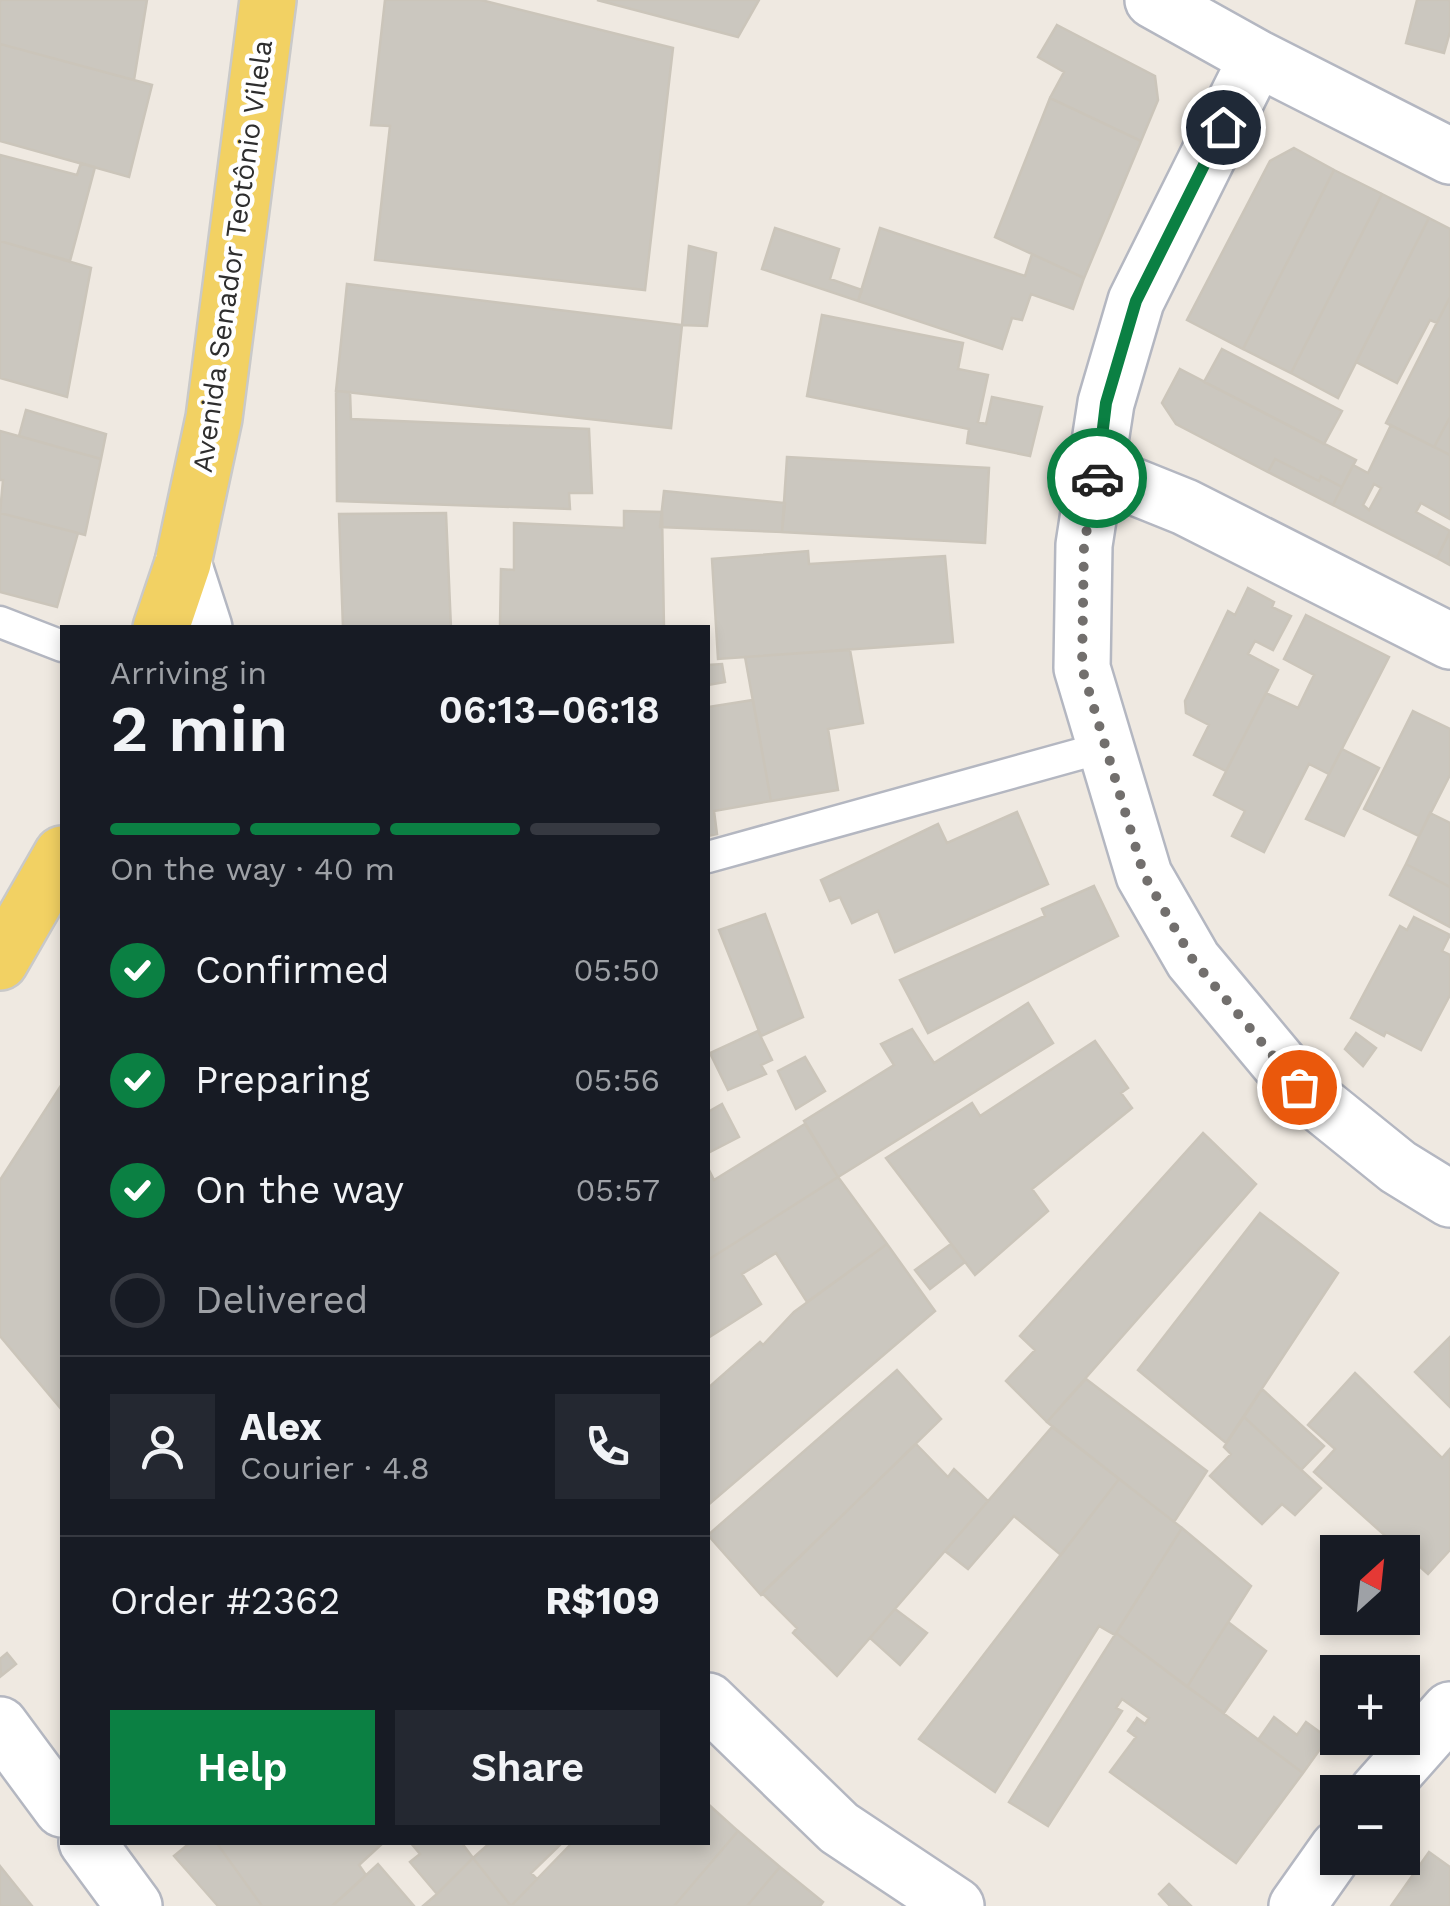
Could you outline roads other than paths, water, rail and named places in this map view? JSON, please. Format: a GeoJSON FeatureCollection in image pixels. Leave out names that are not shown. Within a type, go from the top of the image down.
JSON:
{"type":"FeatureCollection","features":[{"type":"Feature","properties":{"kind":"main road","name":"Avenida Senador Teotônio Vilela"},"geometry":{"type":"LineString","coordinates":[[162,625],[183,563],[214,418],[268,0]]}},
{"type":"Feature","properties":{"kind":"main road"},"geometry":{"type":"LineString","coordinates":[[0,962],[60,857]]}},
{"type":"Feature","properties":{"kind":"street"},"geometry":{"type":"LineString","coordinates":[[1154,0],[1257,58],[1450,156]]}},
{"type":"Feature","properties":{"kind":"street"},"geometry":{"type":"LineString","coordinates":[[1257,58],[1136,301],[1106,403],[1084,544],[1082,668],[1144,875],[1193,960],[1299,1087],[1398,1167],[1450,1199]]}},
{"type":"Feature","properties":{"kind":"street"},"geometry":{"type":"LineString","coordinates":[[1098,472],[1185,507],[1450,642]]}},
{"type":"Feature","properties":{"kind":"street"},"geometry":{"type":"LineString","coordinates":[[183,563],[203,625]]}},
{"type":"Feature","properties":{"kind":"street"},"geometry":{"type":"LineString","coordinates":[[710,1703],[839,1828],[956,1906]]}},
{"type":"Feature","properties":{"kind":"street"},"geometry":{"type":"LineString","coordinates":[[1392,1775],[1450,1710]]}},
{"type":"Feature","properties":{"kind":"street"},"geometry":{"type":"LineString","coordinates":[[0,1725],[60,1807]]}},
{"type":"Feature","properties":{"kind":"street"},"geometry":{"type":"LineString","coordinates":[[89,1845],[134,1906]]}},
{"type":"Feature","properties":{"kind":"street"},"geometry":{"type":"LineString","coordinates":[[1296,1906],[1320,1873]]}},
{"type":"Feature","properties":{"kind":"lane"},"geometry":{"type":"LineString","coordinates":[[0,622],[60,645]]}},
{"type":"Feature","properties":{"kind":"lane"},"geometry":{"type":"LineString","coordinates":[[710,856],[1106,747]]}}]}
